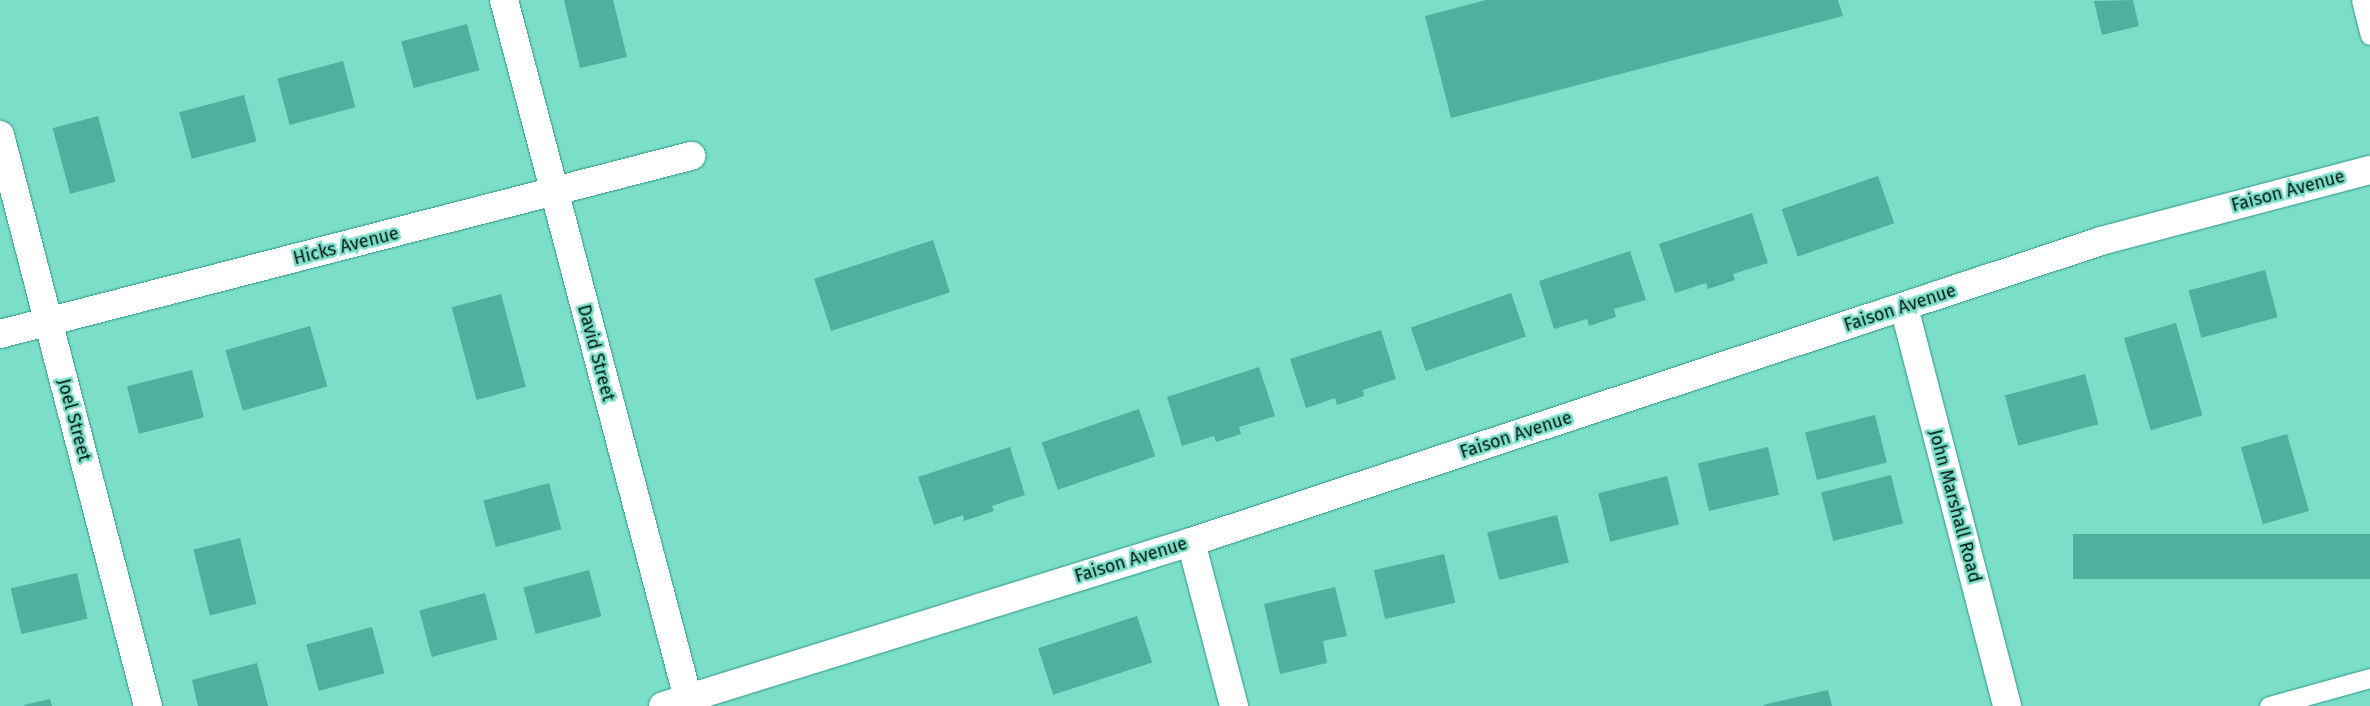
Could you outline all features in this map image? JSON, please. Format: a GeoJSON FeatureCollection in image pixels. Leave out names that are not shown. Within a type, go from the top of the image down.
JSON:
{"type":"FeatureCollection","features":[{"type":"Feature","properties":{"kind":"street","name":"David Street"},"geometry":{"type":"LineString","coordinates":[[504,0],[554,193],[680,704]]}},
{"type":"Feature","properties":{"kind":"street","name":"Joel Street"},"geometry":{"type":"LineString","coordinates":[[0,135],[148,706]]}},
{"type":"Feature","properties":{"kind":"street","name":"Hicks Avenue"},"geometry":{"type":"LineString","coordinates":[[0,334],[554,193],[691,156]]}},
{"type":"Feature","properties":{"kind":"street","name":"Faison Avenue"},"geometry":{"type":"LineString","coordinates":[[680,704],[835,650],[1191,542],[1904,307],[2101,240],[2370,170]]}},
{"type":"Feature","properties":{"kind":"street","name":"John Marshall Road"},"geometry":{"type":"LineString","coordinates":[[1904,307],[2007,706]]}},
{"type":"Feature","properties":{"kind":"street"},"geometry":{"type":"LineString","coordinates":[[1191,542],[1234,706]]}},
{"type":"Feature","properties":{"kind":"lane"},"geometry":{"type":"LineString","coordinates":[[2361,0],[2370,35]]}},
{"type":"Feature","properties":{"kind":"lane"},"geometry":{"type":"LineString","coordinates":[[2269,706],[2322,699],[2370,678]]}},
{"type":"Feature","properties":{"kind":"building"},"geometry":{"type":"Polygon","coordinates":[[[564,0],[613,0],[627,57],[580,68],[564,0]]]}},
{"type":"Feature","properties":{"kind":"building"},"geometry":{"type":"Polygon","coordinates":[[[1486,0],[1838,0],[1843,16],[1451,118],[1425,16],[1486,0]]]}},
{"type":"Feature","properties":{"kind":"building"},"geometry":{"type":"Polygon","coordinates":[[[2133,0],[2139,26],[2102,35],[2094,1],[2133,0]]]}},
{"type":"Feature","properties":{"kind":"building"},"geometry":{"type":"Polygon","coordinates":[[[467,24],[479,70],[414,88],[401,42],[467,24]]]}},
{"type":"Feature","properties":{"kind":"building"},"geometry":{"type":"Polygon","coordinates":[[[343,61],[355,107],[290,125],[277,79],[343,61]]]}},
{"type":"Feature","properties":{"kind":"building"},"geometry":{"type":"Polygon","coordinates":[[[244,95],[256,141],[192,159],[179,112],[244,95]]]}},
{"type":"Feature","properties":{"kind":"building"},"geometry":{"type":"Polygon","coordinates":[[[98,116],[116,182],[70,194],[53,128],[98,116]]]}},
{"type":"Feature","properties":{"kind":"building"},"geometry":{"type":"Polygon","coordinates":[[[1878,176],[1894,223],[1798,256],[1782,209],[1878,176]]]}},
{"type":"Feature","properties":{"kind":"building"},"geometry":{"type":"Polygon","coordinates":[[[1752,213],[1768,263],[1733,274],[1735,280],[1708,289],[1706,283],[1675,293],[1659,244],[1752,213]]]}},
{"type":"Feature","properties":{"kind":"building"},"geometry":{"type":"Polygon","coordinates":[[[933,240],[950,292],[831,331],[814,279],[933,240]]]}},
{"type":"Feature","properties":{"kind":"building"},"geometry":{"type":"Polygon","coordinates":[[[1630,251],[1646,300],[1614,309],[1616,317],[1589,326],[1587,319],[1554,329],[1539,281],[1630,251]]]}},
{"type":"Feature","properties":{"kind":"building"},"geometry":{"type":"Polygon","coordinates":[[[2265,270],[2278,317],[2201,338],[2189,290],[2265,270]]]}},
{"type":"Feature","properties":{"kind":"building"},"geometry":{"type":"Polygon","coordinates":[[[1511,293],[1526,336],[1426,371],[1411,328],[1511,293]]]}},
{"type":"Feature","properties":{"kind":"building"},"geometry":{"type":"Polygon","coordinates":[[[501,294],[526,387],[477,400],[452,307],[501,294]]]}},
{"type":"Feature","properties":{"kind":"building"},"geometry":{"type":"Polygon","coordinates":[[[2176,323],[2202,415],[2151,430],[2124,338],[2176,323]]]}},
{"type":"Feature","properties":{"kind":"building"},"geometry":{"type":"Polygon","coordinates":[[[310,326],[327,387],[243,411],[225,350],[310,326]]]}},
{"type":"Feature","properties":{"kind":"building"},"geometry":{"type":"Polygon","coordinates":[[[1381,330],[1396,379],[1363,390],[1364,396],[1337,405],[1335,398],[1306,408],[1290,359],[1381,330]]]}},
{"type":"Feature","properties":{"kind":"building"},"geometry":{"type":"Polygon","coordinates":[[[1259,367],[1275,416],[1239,427],[1241,434],[1216,442],[1214,436],[1182,446],[1167,397],[1259,367]]]}},
{"type":"Feature","properties":{"kind":"building"},"geometry":{"type":"Polygon","coordinates":[[[192,370],[204,418],[139,434],[127,386],[192,370]]]}},
{"type":"Feature","properties":{"kind":"building"},"geometry":{"type":"Polygon","coordinates":[[[2085,374],[2098,424],[2018,446],[2005,395],[2085,374]]]}},
{"type":"Feature","properties":{"kind":"building"},"geometry":{"type":"Polygon","coordinates":[[[1139,409],[1155,456],[1058,490],[1042,443],[1139,409]]]}},
{"type":"Feature","properties":{"kind":"building"},"geometry":{"type":"Polygon","coordinates":[[[1875,415],[1887,463],[1817,480],[1805,432],[1875,415]]]}},
{"type":"Feature","properties":{"kind":"building"},"geometry":{"type":"Polygon","coordinates":[[[2287,434],[2309,511],[2263,524],[2241,447],[2287,434]]]}},
{"type":"Feature","properties":{"kind":"building"},"geometry":{"type":"Polygon","coordinates":[[[1010,447],[1025,495],[992,506],[994,511],[964,521],[963,515],[934,525],[918,477],[1010,447]]]}},
{"type":"Feature","properties":{"kind":"building"},"geometry":{"type":"Polygon","coordinates":[[[1768,447],[1779,495],[1709,511],[1698,463],[1768,447]]]}},
{"type":"Feature","properties":{"kind":"building"},"geometry":{"type":"Polygon","coordinates":[[[1891,475],[1903,524],[1833,541],[1821,492],[1891,475]]]}},
{"type":"Feature","properties":{"kind":"building"},"geometry":{"type":"Polygon","coordinates":[[[1667,476],[1679,525],[1610,542],[1598,493],[1667,476]]]}},
{"type":"Feature","properties":{"kind":"building"},"geometry":{"type":"Polygon","coordinates":[[[549,483],[561,529],[496,547],[483,501],[549,483]]]}},
{"type":"Feature","properties":{"kind":"building"},"geometry":{"type":"Polygon","coordinates":[[[1557,515],[1569,563],[1499,580],[1487,532],[1557,515]]]}},
{"type":"Feature","properties":{"kind":"building"},"geometry":{"type":"Polygon","coordinates":[[[2073,534],[2370,534],[2370,579],[2073,579],[2073,534]]]}},
{"type":"Feature","properties":{"kind":"building"},"geometry":{"type":"Polygon","coordinates":[[[240,538],[256,604],[210,616],[193,550],[240,538]]]}},
{"type":"Feature","properties":{"kind":"building"},"geometry":{"type":"Polygon","coordinates":[[[1444,554],[1455,603],[1385,619],[1374,570],[1444,554]]]}},
{"type":"Feature","properties":{"kind":"building"},"geometry":{"type":"Polygon","coordinates":[[[589,570],[601,616],[536,634],[523,588],[589,570]]]}},
{"type":"Feature","properties":{"kind":"building"},"geometry":{"type":"Polygon","coordinates":[[[77,573],[88,619],[21,634],[11,588],[77,573]]]}},
{"type":"Feature","properties":{"kind":"building"},"geometry":{"type":"Polygon","coordinates":[[[1335,587],[1347,636],[1323,641],[1327,663],[1280,674],[1264,604],[1335,587]]]}},
{"type":"Feature","properties":{"kind":"building"},"geometry":{"type":"Polygon","coordinates":[[[485,593],[497,639],[432,657],[419,611],[485,593]]]}},
{"type":"Feature","properties":{"kind":"building"},"geometry":{"type":"Polygon","coordinates":[[[1137,616],[1152,663],[1053,695],[1038,648],[1137,616]]]}},
{"type":"Feature","properties":{"kind":"building"},"geometry":{"type":"Polygon","coordinates":[[[372,627],[384,673],[319,691],[306,645],[372,627]]]}},
{"type":"Feature","properties":{"kind":"building"},"geometry":{"type":"Polygon","coordinates":[[[257,663],[268,706],[198,706],[192,680],[257,663]]]}},
{"type":"Feature","properties":{"kind":"building"},"geometry":{"type":"Polygon","coordinates":[[[1828,690],[1832,706],[1763,706],[1763,705],[1828,690]]]}},
{"type":"Feature","properties":{"kind":"building"},"geometry":{"type":"Polygon","coordinates":[[[50,699],[52,706],[24,706],[24,705],[50,699]]]}}]}
